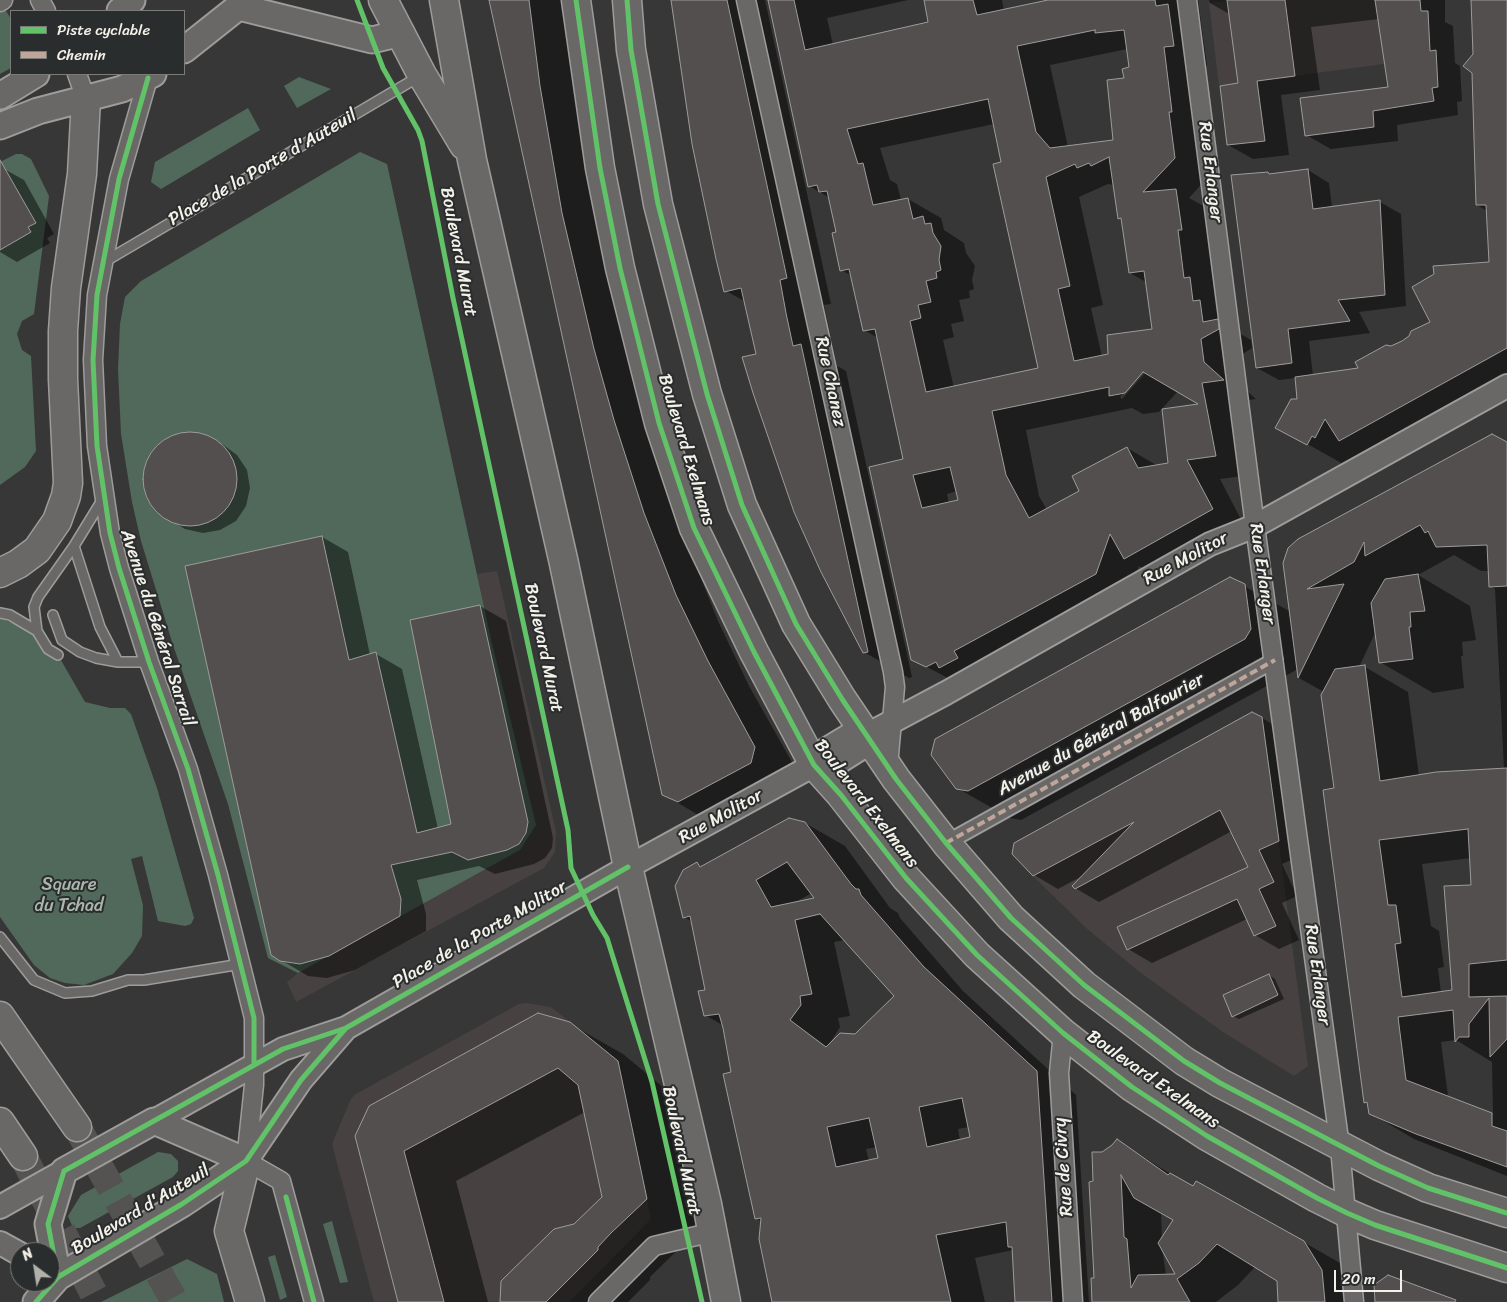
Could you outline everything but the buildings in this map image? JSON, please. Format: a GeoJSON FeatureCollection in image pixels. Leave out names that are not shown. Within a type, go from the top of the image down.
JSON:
{"type":"FeatureCollection","features":[{"type":"Feature","properties":{"kind":"main road"},"geometry":{"type":"LineString","coordinates":[[121,10],[132,0]]}},
{"type":"Feature","properties":{"kind":"main road","name":"Boulevard Murat"},"geometry":{"type":"LineString","coordinates":[[383,0],[422,75],[472,160]]}},
{"type":"Feature","properties":{"kind":"main road","name":"Boulevard Murat"},"geometry":{"type":"LineString","coordinates":[[444,0],[472,160],[565,568],[628,867],[713,1232],[726,1302]]}},
{"type":"Feature","properties":{"kind":"main road","name":"Boulevard Exelmans"},"geometry":{"type":"LineString","coordinates":[[576,0],[600,168],[620,268],[659,422],[694,528],[754,652],[814,765],[841,795],[906,878],[977,955],[1063,1033],[1132,1087],[1207,1136],[1347,1213],[1384,1228],[1507,1268]]}},
{"type":"Feature","properties":{"kind":"main road","name":"Boulevard Exelmans"},"geometry":{"type":"LineString","coordinates":[[627,0],[631,50],[658,204],[707,394],[742,505],[796,624],[842,699],[888,766],[946,842],[1011,918],[1084,985],[1150,1036],[1220,1083],[1340,1147],[1428,1188],[1507,1213]]}},
{"type":"Feature","properties":{"kind":"main road"},"geometry":{"type":"LineString","coordinates":[[185,49],[240,2],[372,40],[400,33]]}},
{"type":"Feature","properties":{"kind":"main road"},"geometry":{"type":"LineString","coordinates":[[0,96],[34,75]]}},
{"type":"Feature","properties":{"kind":"main road"},"geometry":{"type":"LineString","coordinates":[[0,126],[38,111],[122,89],[150,76]]}},
{"type":"Feature","properties":{"kind":"main road"},"geometry":{"type":"LineString","coordinates":[[0,573],[18,564],[36,550],[57,521],[66,496],[68,483],[63,379],[63,331],[67,279],[82,174],[86,99]]}},
{"type":"Feature","properties":{"kind":"main road"},"geometry":{"type":"LineString","coordinates":[[0,1016],[77,1127]]}},
{"type":"Feature","properties":{"kind":"main road"},"geometry":{"type":"LineString","coordinates":[[50,1242],[48,1224],[64,1171],[154,1120],[246,1162],[229,1231],[250,1302]]}},
{"type":"Feature","properties":{"kind":"main road"},"geometry":{"type":"LineString","coordinates":[[0,1122],[23,1156],[0,1138]]}},
{"type":"Feature","properties":{"kind":"main road","name":"Boulevard d'Auteuil"},"geometry":{"type":"LineString","coordinates":[[60,1271],[182,1204],[246,1162]]}},
{"type":"Feature","properties":{"kind":"street","name":"Rue Chanez"},"geometry":{"type":"LineString","coordinates":[[746,0],[893,672],[895,687],[888,766]]}},
{"type":"Feature","properties":{"kind":"street","name":"Rue Erlanger"},"geometry":{"type":"LineString","coordinates":[[1187,0],[1255,526],[1275,660],[1340,1147],[1354,1302]]}},
{"type":"Feature","properties":{"kind":"street"},"geometry":{"type":"LineString","coordinates":[[77,75],[86,99]]}},
{"type":"Feature","properties":{"kind":"street","name":"Avenue du Général Sarrail"},"geometry":{"type":"LineString","coordinates":[[150,76],[119,179],[97,295],[93,368],[97,446],[104,497],[119,568],[149,662],[188,769],[254,1018],[254,1064],[246,1162]]}},
{"type":"Feature","properties":{"kind":"street","name":"Rue Molitor"},"geometry":{"type":"LineString","coordinates":[[628,867],[814,765],[828,769],[863,748],[867,735],[1210,544],[1255,526],[1507,386]]}},
{"type":"Feature","properties":{"kind":"street","name":"Avenue du Général Balfourier"},"geometry":{"type":"LineString","coordinates":[[946,842],[1275,660]]}},
{"type":"Feature","properties":{"kind":"street","name":"Place de la Porte Molitor"},"geometry":{"type":"LineString","coordinates":[[254,1064],[283,1049],[346,1028],[628,867]]}},
{"type":"Feature","properties":{"kind":"street","name":"Place de la Porte Molitor"},"geometry":{"type":"LineString","coordinates":[[246,1162],[301,1080],[346,1028]]}},
{"type":"Feature","properties":{"kind":"street","name":"Rue de Civry"},"geometry":{"type":"LineString","coordinates":[[1063,1033],[1059,1073],[1073,1302]]}},
{"type":"Feature","properties":{"kind":"street"},"geometry":{"type":"LineString","coordinates":[[154,1120],[254,1064]]}},
{"type":"Feature","properties":{"kind":"street"},"geometry":{"type":"LineString","coordinates":[[246,1162],[281,1180],[314,1302]]}},
{"type":"Feature","properties":{"kind":"street"},"geometry":{"type":"LineString","coordinates":[[0,1206],[64,1171]]}},
{"type":"Feature","properties":{"kind":"street"},"geometry":{"type":"LineString","coordinates":[[598,1302],[654,1246],[713,1232]]}},
{"type":"Feature","properties":{"kind":"lane","name":"Place de la Porte d'Auteuil"},"geometry":{"type":"LineString","coordinates":[[104,262],[422,75]]}},
{"type":"Feature","properties":{"kind":"lane"},"geometry":{"type":"LineString","coordinates":[[58,654],[48,649],[37,631],[34,607],[38,597],[74,546],[104,497]]}},
{"type":"Feature","properties":{"kind":"lane"},"geometry":{"type":"LineString","coordinates":[[74,546],[100,627],[118,662]]}},
{"type":"Feature","properties":{"kind":"lane"},"geometry":{"type":"LineString","coordinates":[[0,613],[10,615],[37,631]]}},
{"type":"Feature","properties":{"kind":"lane"},"geometry":{"type":"LineString","coordinates":[[53,615],[62,640],[80,652],[96,658],[118,662],[149,662]]}},
{"type":"Feature","properties":{"kind":"lane"},"geometry":{"type":"LineString","coordinates":[[0,937],[34,980],[65,993],[92,991],[128,980],[144,980],[241,964]]}},
{"type":"Feature","properties":{"kind":"shaded area"},"geometry":{"type":"Polygon","coordinates":[[[1231,0],[1397,0],[1406,61],[1219,86],[1209,3],[1231,0]]]}},
{"type":"Feature","properties":{"kind":"shaded area"},"geometry":{"type":"Polygon","coordinates":[[[497,571],[556,832],[555,852],[544,868],[296,1002],[287,982],[298,973],[492,643],[477,574],[497,571]]]}},
{"type":"Feature","properties":{"kind":"shaded area"},"geometry":{"type":"Polygon","coordinates":[[[1269,769],[1308,1066],[1294,1076],[1223,1032],[1141,973],[1086,928],[1033,876],[1215,777],[1269,769]]]}},
{"type":"Feature","properties":{"kind":"shaded area"},"geometry":{"type":"Polygon","coordinates":[[[526,1003],[551,1007],[618,1061],[651,1219],[569,1302],[374,1302],[332,1144],[350,1101],[354,1095],[519,1004],[526,1003]]]}},
{"type":"Feature","properties":{"kind":"green space"},"geometry":{"type":"Polygon","coordinates":[[[0,1],[10,17],[10,69],[0,74],[0,1]]]}},
{"type":"Feature","properties":{"kind":"green space"},"geometry":{"type":"Polygon","coordinates":[[[299,77],[331,89],[297,108],[284,86],[299,77]]]}},
{"type":"Feature","properties":{"kind":"green space"},"geometry":{"type":"Polygon","coordinates":[[[248,108],[260,130],[161,189],[151,182],[155,162],[248,108]]]}},
{"type":"Feature","properties":{"kind":"green space"},"geometry":{"type":"Polygon","coordinates":[[[360,152],[387,164],[492,643],[536,825],[520,850],[298,973],[268,958],[228,804],[173,645],[141,541],[132,502],[121,434],[118,369],[120,324],[125,297],[141,281],[360,152]]]}},
{"type":"Feature","properties":{"kind":"green space"},"geometry":{"type":"Polygon","coordinates":[[[16,154],[22,154],[31,159],[49,196],[34,314],[22,321],[17,334],[22,350],[31,356],[36,451],[25,467],[0,485],[0,162],[16,154]]]}},
{"type":"Feature","properties":{"kind":"green space","name":"Square du Tchad"},"geometry":{"type":"Polygon","coordinates":[[[0,618],[24,628],[58,655],[85,702],[110,708],[125,708],[131,714],[157,788],[194,918],[191,924],[185,926],[158,921],[142,856],[131,859],[143,905],[142,936],[132,953],[113,974],[84,985],[65,983],[50,978],[34,965],[0,917],[0,618]]]}},
{"type":"Feature","properties":{"kind":"green space"},"geometry":{"type":"Polygon","coordinates":[[[158,1152],[171,1154],[178,1161],[178,1171],[173,1177],[80,1228],[73,1228],[68,1216],[81,1195],[158,1152]]]}},
{"type":"Feature","properties":{"kind":"green space"},"geometry":{"type":"Polygon","coordinates":[[[332,1221],[348,1282],[340,1283],[323,1224],[332,1221]]]}},
{"type":"Feature","properties":{"kind":"green space"},"geometry":{"type":"Polygon","coordinates":[[[275,1255],[287,1297],[280,1300],[268,1257],[275,1255]]]}},
{"type":"Feature","properties":{"kind":"green space"},"geometry":{"type":"Polygon","coordinates":[[[187,1259],[217,1274],[224,1302],[101,1302],[187,1259]]]}},
{"type":"Feature","properties":{"kind":"tunnel"},"geometry":{"type":"LineString","coordinates":[[77,1127],[175,1302]]}},
{"type":"Feature","properties":{"kind":"tunnel"},"geometry":{"type":"LineString","coordinates":[[23,1156],[98,1302]]}},
{"type":"Feature","properties":{"kind":"marked path"},"geometry":{"type":"LineString","coordinates":[[946,843],[1275,660]]}},
{"type":"Feature","properties":{"kind":"cycle path"},"geometry":{"type":"LineString","coordinates":[[357,0],[383,68],[418,130],[422,141],[453,298],[568,830],[571,868],[593,915],[607,938],[652,1082],[702,1302]]}},
{"type":"Feature","properties":{"kind":"cycle path"},"geometry":{"type":"LineString","coordinates":[[576,0],[600,168],[620,268],[659,423],[694,528],[754,652],[814,765],[841,795],[906,878],[977,955],[1063,1033],[1132,1087],[1207,1136],[1347,1213],[1375,1225],[1507,1268]]}},
{"type":"Feature","properties":{"kind":"cycle path"},"geometry":{"type":"LineString","coordinates":[[627,0],[631,50],[658,204],[707,394],[742,505],[796,624],[842,699],[896,779],[946,843],[1011,918],[1084,985],[1184,1061],[1220,1083],[1379,1166],[1428,1188],[1507,1213]]}},
{"type":"Feature","properties":{"kind":"cycle path"},"geometry":{"type":"LineString","coordinates":[[148,78],[119,179],[97,295],[93,360],[97,446],[110,533],[119,568],[149,662],[188,769],[218,875],[254,1018],[254,1064]]}},
{"type":"Feature","properties":{"kind":"cycle path"},"geometry":{"type":"LineString","coordinates":[[51,1242],[48,1224],[64,1171],[283,1049],[346,1028],[628,867]]}},
{"type":"Feature","properties":{"kind":"cycle path"},"geometry":{"type":"LineString","coordinates":[[36,1302],[58,1277],[182,1204],[246,1161],[301,1080],[346,1028]]}},
{"type":"Feature","properties":{"kind":"cycle path"},"geometry":{"type":"LineString","coordinates":[[286,1197],[314,1302]]}}]}
